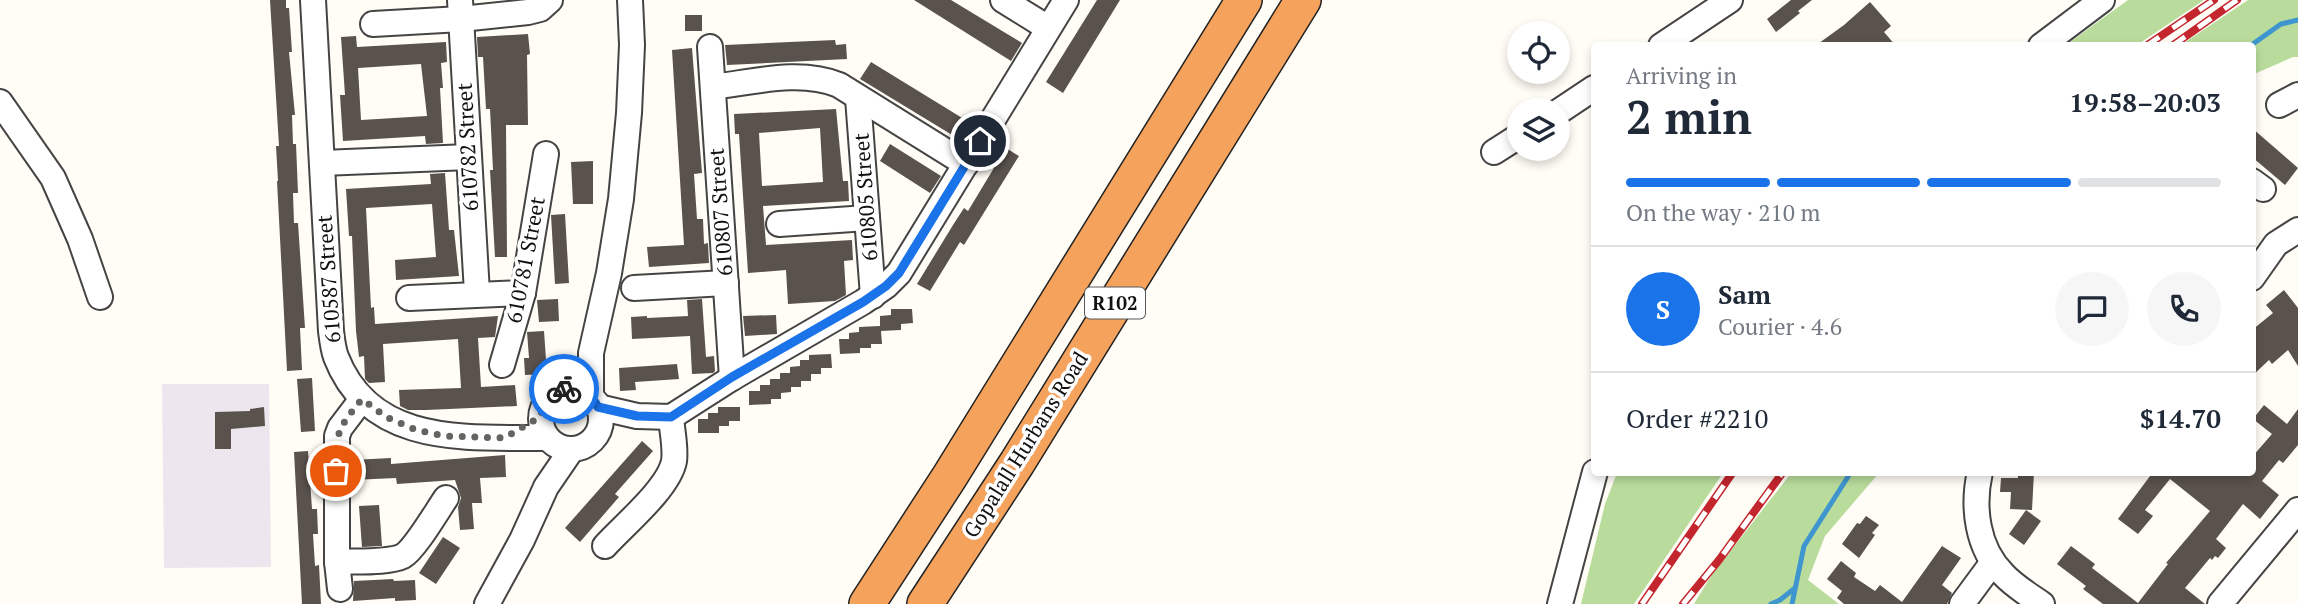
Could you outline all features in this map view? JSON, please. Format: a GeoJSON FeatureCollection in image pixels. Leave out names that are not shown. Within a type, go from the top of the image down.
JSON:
{"type":"FeatureCollection","features":[{"type":"Feature","properties":{"kind":"highway","name":"R102"},"geometry":{"type":"LineString","coordinates":[[867,604],[950,476],[1244,0]]}},
{"type":"Feature","properties":{"kind":"highway","name":"Gopalall Hurbans Road"},"geometry":{"type":"LineString","coordinates":[[925,604],[1017,463],[1303,0]]}},
{"type":"Feature","properties":{"kind":"street","name":"610587 Street"},"geometry":{"type":"LineString","coordinates":[[313,0],[331,331],[336,356],[362,399],[386,417],[416,430],[445,436],[553,437]]}},
{"type":"Feature","properties":{"kind":"street"},"geometry":{"type":"LineString","coordinates":[[373,23],[460,10],[528,12],[540,9],[550,0]]}},
{"type":"Feature","properties":{"kind":"street"},"geometry":{"type":"LineString","coordinates":[[553,437],[591,442],[596,411],[591,354],[609,273],[621,199],[631,58],[630,0]]}},
{"type":"Feature","properties":{"kind":"street"},"geometry":{"type":"LineString","coordinates":[[1003,0],[1048,28]]}},
{"type":"Feature","properties":{"kind":"street"},"geometry":{"type":"LineString","coordinates":[[487,604],[522,540],[546,487],[553,437],[546,401],[554,393],[564,389],[579,390],[596,411],[671,417],[732,377],[886,286],[899,273],[1066,0]]}},
{"type":"Feature","properties":{"kind":"street"},"geometry":{"type":"LineString","coordinates":[[1667,42],[1730,0]]}},
{"type":"Feature","properties":{"kind":"street"},"geometry":{"type":"LineString","coordinates":[[2046,42],[2102,0]]}},
{"type":"Feature","properties":{"kind":"street","name":"610782 Street"},"geometry":{"type":"LineString","coordinates":[[460,10],[477,293]]}},
{"type":"Feature","properties":{"kind":"street","name":"610807 Street"},"geometry":{"type":"LineString","coordinates":[[710,47],[732,377]]}},
{"type":"Feature","properties":{"kind":"street"},"geometry":{"type":"LineString","coordinates":[[713,87],[808,77],[825,79],[966,164]]}},
{"type":"Feature","properties":{"kind":"street"},"geometry":{"type":"LineString","coordinates":[[1570,104],[1591,90]]}},
{"type":"Feature","properties":{"kind":"street","name":"610805 Street"},"geometry":{"type":"LineString","coordinates":[[858,98],[873,296]]}},
{"type":"Feature","properties":{"kind":"street"},"geometry":{"type":"LineString","coordinates":[[0,102],[53,178],[80,239],[100,297]]}},
{"type":"Feature","properties":{"kind":"street"},"geometry":{"type":"LineString","coordinates":[[1494,152],[1507,144]]}},
{"type":"Feature","properties":{"kind":"street","name":"610781 Street"},"geometry":{"type":"LineString","coordinates":[[502,365],[523,293],[546,154]]}},
{"type":"Feature","properties":{"kind":"street"},"geometry":{"type":"LineString","coordinates":[[321,163],[469,158]]}},
{"type":"Feature","properties":{"kind":"street"},"geometry":{"type":"LineString","coordinates":[[779,224],[867,218]]}},
{"type":"Feature","properties":{"kind":"street"},"geometry":{"type":"LineString","coordinates":[[2256,272],[2276,244],[2298,230]]}},
{"type":"Feature","properties":{"kind":"street"},"geometry":{"type":"LineString","coordinates":[[634,288],[726,283]]}},
{"type":"Feature","properties":{"kind":"street"},"geometry":{"type":"LineString","coordinates":[[409,298],[523,293]]}},
{"type":"Feature","properties":{"kind":"street"},"geometry":{"type":"LineString","coordinates":[[564,389],[591,354]]}},
{"type":"Feature","properties":{"kind":"street"},"geometry":{"type":"LineString","coordinates":[[340,589],[337,562],[337,436],[362,399]]}},
{"type":"Feature","properties":{"kind":"street"},"geometry":{"type":"LineString","coordinates":[[605,545],[670,475],[674,459],[671,417]]}},
{"type":"Feature","properties":{"kind":"street"},"geometry":{"type":"LineString","coordinates":[[1560,604],[1594,476]]}},
{"type":"Feature","properties":{"kind":"street"},"geometry":{"type":"LineString","coordinates":[[1979,476],[1977,519],[1984,545],[2004,576],[2042,604]]}},
{"type":"Feature","properties":{"kind":"street"},"geometry":{"type":"LineString","coordinates":[[337,562],[392,559],[404,555],[414,545],[446,498]]}},
{"type":"Feature","properties":{"kind":"street"},"geometry":{"type":"LineString","coordinates":[[2220,604],[2298,510]]}},
{"type":"Feature","properties":{"kind":"street"},"geometry":{"type":"LineString","coordinates":[[1962,604],[1993,562]]}},
{"type":"Feature","properties":{"kind":"shaded area"},"geometry":{"type":"Polygon","coordinates":[[[162,384],[269,384],[271,567],[164,568],[162,384]]]}},
{"type":"Feature","properties":{"kind":"green space"},"geometry":{"type":"Polygon","coordinates":[[[2128,0],[2204,0],[2141,42],[2070,42],[2128,0]]]}},
{"type":"Feature","properties":{"kind":"green space"},"geometry":{"type":"Polygon","coordinates":[[[2248,0],[2298,0],[2298,57],[2256,73],[2256,42],[2185,42],[2248,0]]]}},
{"type":"Feature","properties":{"kind":"green space"},"geometry":{"type":"Polygon","coordinates":[[[1616,476],[1721,476],[1634,604],[1581,604],[1605,504],[1616,476]]]}},
{"type":"Feature","properties":{"kind":"green space"},"geometry":{"type":"Polygon","coordinates":[[[1789,476],[1876,476],[1825,536],[1808,580],[1839,604],[1694,604],[1711,576],[1789,476]]]}},
{"type":"Feature","properties":{"kind":"building"},"geometry":{"type":"Polygon","coordinates":[[[270,0],[286,0],[286,8],[289,8],[292,52],[289,52],[295,115],[292,115],[293,144],[296,144],[298,193],[293,193],[294,223],[298,223],[305,328],[300,328],[302,370],[287,371],[277,181],[276,146],[279,146],[270,0]]]}},
{"type":"Feature","properties":{"kind":"building"},"geometry":{"type":"Polygon","coordinates":[[[914,0],[951,0],[1022,43],[1011,61],[914,0]]]}},
{"type":"Feature","properties":{"kind":"building"},"geometry":{"type":"Polygon","coordinates":[[[1097,0],[1120,0],[1063,93],[1046,82],[1097,0]]]}},
{"type":"Feature","properties":{"kind":"building"},"geometry":{"type":"Polygon","coordinates":[[[1791,0],[1812,0],[1776,32],[1767,19],[1791,0]]]}},
{"type":"Feature","properties":{"kind":"building"},"geometry":{"type":"Polygon","coordinates":[[[1870,2],[1891,26],[1884,32],[1893,42],[1821,42],[1870,2]]]}},
{"type":"Feature","properties":{"kind":"building"},"geometry":{"type":"Polygon","coordinates":[[[685,15],[702,15],[702,31],[685,31],[685,15]]]}},
{"type":"Feature","properties":{"kind":"building"},"geometry":{"type":"Polygon","coordinates":[[[528,34],[528,125],[506,125],[507,257],[495,257],[490,109],[486,109],[483,57],[478,57],[477,37],[528,34]]]}},
{"type":"Feature","properties":{"kind":"building"},"geometry":{"type":"Polygon","coordinates":[[[356,36],[357,47],[446,42],[447,62],[441,63],[443,88],[440,88],[443,143],[426,144],[425,136],[343,141],[340,95],[345,95],[341,37],[356,36]],[[421,64],[358,68],[361,120],[427,116],[421,64]]]}},
{"type":"Feature","properties":{"kind":"building"},"geometry":{"type":"Polygon","coordinates":[[[835,40],[836,45],[846,44],[847,59],[727,65],[725,45],[835,40]]]}},
{"type":"Feature","properties":{"kind":"building"},"geometry":{"type":"Polygon","coordinates":[[[692,48],[702,173],[694,174],[697,219],[703,219],[704,244],[708,243],[709,263],[649,267],[647,247],[684,245],[672,50],[692,48]]]}},
{"type":"Feature","properties":{"kind":"building"},"geometry":{"type":"Polygon","coordinates":[[[871,62],[972,124],[962,141],[860,79],[871,62]]]}},
{"type":"Feature","properties":{"kind":"building"},"geometry":{"type":"Polygon","coordinates":[[[836,109],[843,181],[848,181],[849,201],[763,206],[766,245],[852,240],[853,260],[844,261],[846,295],[835,301],[788,304],[786,270],[748,273],[739,134],[735,134],[734,114],[836,109]],[[820,128],[759,133],[762,186],[823,182],[820,128]]]}},
{"type":"Feature","properties":{"kind":"building"},"geometry":{"type":"Polygon","coordinates":[[[2256,131],[2298,168],[2285,185],[2256,160],[2256,131]]]}},
{"type":"Feature","properties":{"kind":"building"},"geometry":{"type":"Polygon","coordinates":[[[890,144],[941,176],[930,193],[880,161],[890,144]]]}},
{"type":"Feature","properties":{"kind":"building"},"geometry":{"type":"Polygon","coordinates":[[[1006,148],[1019,156],[964,245],[960,242],[930,291],[917,284],[964,208],[968,211],[1006,148]]]}},
{"type":"Feature","properties":{"kind":"building"},"geometry":{"type":"Polygon","coordinates":[[[593,161],[593,204],[573,204],[571,162],[593,161]]]}},
{"type":"Feature","properties":{"kind":"building"},"geometry":{"type":"Polygon","coordinates":[[[445,173],[449,230],[454,230],[459,276],[396,280],[395,260],[436,257],[432,204],[366,208],[371,308],[374,307],[375,324],[498,316],[495,337],[478,338],[481,387],[515,385],[517,406],[408,410],[400,406],[399,390],[461,388],[458,339],[383,344],[385,382],[369,383],[365,379],[364,356],[359,357],[356,331],[352,236],[349,236],[346,189],[431,184],[430,174],[445,173]]]}},
{"type":"Feature","properties":{"kind":"building"},"geometry":{"type":"Polygon","coordinates":[[[565,214],[569,283],[555,284],[551,215],[565,214]]]}},
{"type":"Feature","properties":{"kind":"building"},"geometry":{"type":"Polygon","coordinates":[[[2284,290],[2298,308],[2298,366],[2288,350],[2272,364],[2269,360],[2256,372],[2256,327],[2273,313],[2266,305],[2284,290]]]}},
{"type":"Feature","properties":{"kind":"building"},"geometry":{"type":"Polygon","coordinates":[[[558,299],[559,321],[539,322],[537,300],[558,299]]]}},
{"type":"Feature","properties":{"kind":"building"},"geometry":{"type":"Polygon","coordinates":[[[702,299],[706,357],[714,356],[713,373],[692,374],[690,336],[632,339],[631,317],[688,316],[687,300],[702,299]]]}},
{"type":"Feature","properties":{"kind":"building"},"geometry":{"type":"Polygon","coordinates":[[[891,309],[912,309],[913,323],[901,324],[901,330],[881,331],[882,344],[860,348],[860,353],[840,354],[839,339],[849,339],[849,333],[859,332],[859,327],[880,326],[880,316],[891,315],[891,309]]]}},
{"type":"Feature","properties":{"kind":"building"},"geometry":{"type":"Polygon","coordinates":[[[776,315],[777,334],[745,336],[743,316],[776,315]]]}},
{"type":"Feature","properties":{"kind":"building"},"geometry":{"type":"Polygon","coordinates":[[[544,331],[547,374],[525,375],[524,358],[529,358],[527,332],[544,331]]]}},
{"type":"Feature","properties":{"kind":"building"},"geometry":{"type":"Polygon","coordinates":[[[831,354],[832,368],[821,368],[821,374],[811,374],[811,381],[801,381],[801,387],[791,387],[791,392],[781,393],[781,399],[771,399],[771,404],[749,405],[749,391],[760,391],[760,385],[770,385],[770,379],[780,379],[780,373],[790,373],[790,367],[800,366],[800,360],[809,360],[809,355],[831,354]]]}},
{"type":"Feature","properties":{"kind":"building"},"geometry":{"type":"Polygon","coordinates":[[[677,364],[679,379],[635,382],[636,390],[620,391],[619,368],[677,364]]]}},
{"type":"Feature","properties":{"kind":"building"},"geometry":{"type":"Polygon","coordinates":[[[312,378],[315,431],[301,432],[297,379],[312,378]]]}},
{"type":"Feature","properties":{"kind":"building"},"geometry":{"type":"Polygon","coordinates":[[[2264,405],[2287,424],[2298,409],[2298,445],[2283,463],[2279,460],[2262,481],[2279,495],[2260,519],[2243,504],[2216,539],[2226,548],[2218,558],[2210,558],[2185,588],[2205,604],[2103,604],[2083,589],[2086,586],[2057,564],[2071,546],[2095,564],[2092,568],[2138,603],[2168,564],[2166,563],[2210,511],[2170,479],[2145,510],[2153,516],[2138,534],[2118,519],[2150,476],[2256,476],[2256,452],[2272,434],[2256,421],[2256,415],[2264,405]]]}},
{"type":"Feature","properties":{"kind":"building"},"geometry":{"type":"Polygon","coordinates":[[[264,407],[265,426],[231,429],[231,449],[215,449],[215,412],[250,411],[264,407]]]}},
{"type":"Feature","properties":{"kind":"building"},"geometry":{"type":"Polygon","coordinates":[[[718,407],[740,407],[740,421],[729,421],[729,426],[719,426],[719,433],[698,433],[698,419],[708,419],[708,413],[718,413],[718,407]]]}},
{"type":"Feature","properties":{"kind":"building"},"geometry":{"type":"Polygon","coordinates":[[[642,441],[653,451],[615,494],[619,497],[580,542],[565,528],[642,441]]]}},
{"type":"Feature","properties":{"kind":"building"},"geometry":{"type":"Polygon","coordinates":[[[308,451],[312,509],[317,509],[318,534],[313,534],[315,566],[319,565],[321,604],[302,604],[294,452],[308,451]]]}},
{"type":"Feature","properties":{"kind":"building"},"geometry":{"type":"Polygon","coordinates":[[[505,455],[506,477],[480,478],[482,503],[472,503],[474,529],[460,530],[458,507],[461,498],[455,480],[397,484],[396,478],[352,480],[352,460],[391,458],[391,464],[505,455]]]}},
{"type":"Feature","properties":{"kind":"building"},"geometry":{"type":"Polygon","coordinates":[[[2034,476],[2032,510],[2010,509],[2011,492],[2000,492],[2001,478],[2034,476]]]}},
{"type":"Feature","properties":{"kind":"building"},"geometry":{"type":"Polygon","coordinates":[[[379,505],[382,546],[362,547],[359,506],[379,505]]]}},
{"type":"Feature","properties":{"kind":"building"},"geometry":{"type":"Polygon","coordinates":[[[2026,510],[2041,521],[2024,545],[2009,534],[2026,510]]]}},
{"type":"Feature","properties":{"kind":"building"},"geometry":{"type":"Polygon","coordinates":[[[1866,516],[1879,525],[1859,558],[1842,544],[1857,523],[1860,524],[1866,516]]]}},
{"type":"Feature","properties":{"kind":"building"},"geometry":{"type":"Polygon","coordinates":[[[443,537],[460,548],[436,584],[419,573],[443,537]]]}},
{"type":"Feature","properties":{"kind":"building"},"geometry":{"type":"Polygon","coordinates":[[[1942,546],[1961,558],[1942,585],[1952,593],[1947,604],[1844,604],[1837,598],[1842,591],[1827,579],[1841,561],[1856,573],[1854,577],[1875,591],[1880,585],[1902,602],[1942,546]]]}},
{"type":"Feature","properties":{"kind":"building"},"geometry":{"type":"Polygon","coordinates":[[[415,580],[416,600],[395,601],[395,598],[353,601],[354,581],[415,580]]]}},
{"type":"Feature","properties":{"kind":"waterway"},"geometry":{"type":"LineString","coordinates":[[2256,42],[2281,24],[2298,20]]}},
{"type":"Feature","properties":{"kind":"waterway"},"geometry":{"type":"LineString","coordinates":[[1792,604],[1804,546],[1848,476]]}},
{"type":"Feature","properties":{"kind":"waterway"},"geometry":{"type":"LineString","coordinates":[[1771,604],[1795,588]]}},
{"type":"Feature","properties":{"kind":"railway"},"geometry":{"type":"LineString","coordinates":[[2152,42],[2214,0]]}},
{"type":"Feature","properties":{"kind":"railway"},"geometry":{"type":"LineString","coordinates":[[2178,42],[2237,0]]}},
{"type":"Feature","properties":{"kind":"railway"},"geometry":{"type":"LineString","coordinates":[[1642,604],[1730,476]]}},
{"type":"Feature","properties":{"kind":"railway"},"geometry":{"type":"LineString","coordinates":[[1683,604],[1780,476]]}},
{"type":"Feature","properties":{"kind":"way so far"},"geometry":{"type":"LineString","coordinates":[[336,471],[337,436],[362,399],[386,417],[416,430],[445,436],[504,438],[540,417],[546,401],[554,393],[564,389]]}},
{"type":"Feature","properties":{"kind":"route"},"geometry":{"type":"LineString","coordinates":[[564,389],[583,391],[598,407],[637,416],[671,417],[692,405],[732,377],[886,286],[899,273],[980,141]]}}]}
